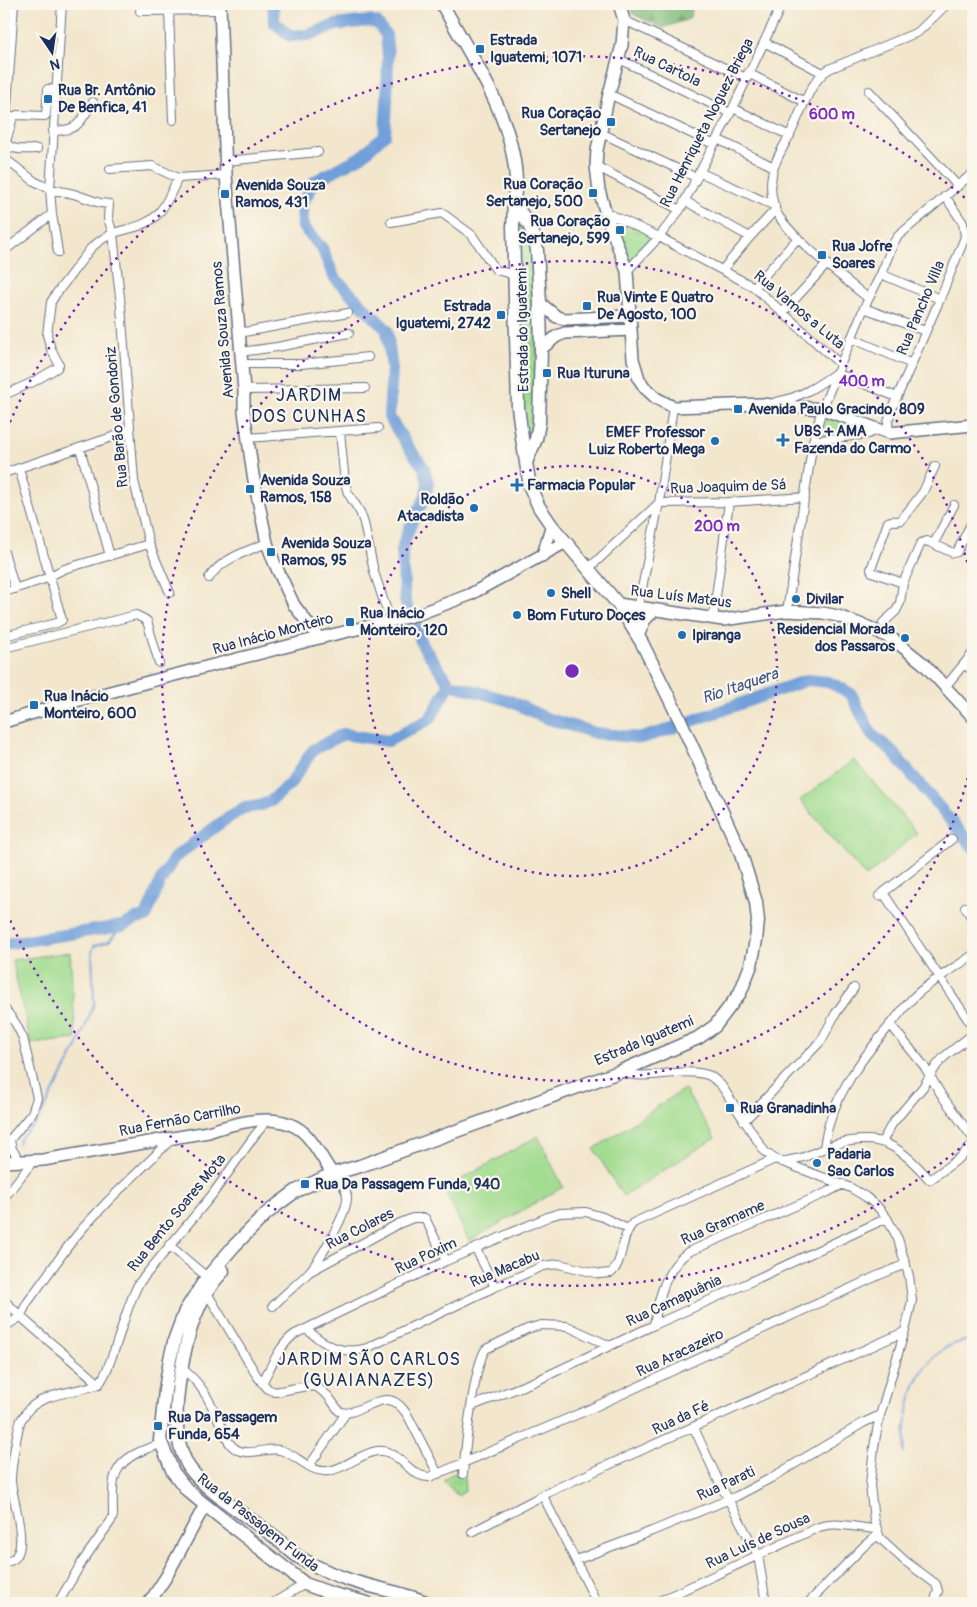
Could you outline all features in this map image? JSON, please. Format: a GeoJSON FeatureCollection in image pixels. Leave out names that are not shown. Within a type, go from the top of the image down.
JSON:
{"type":"FeatureCollection","features":[{"type":"Feature","properties":{"kind":"main road","name":"Estrada do Iguatemi"},"geometry":{"type":"LineString","coordinates":[[442,4],[485,81],[506,126],[513,158],[516,181],[514,226],[518,407],[528,478],[534,496],[552,526],[618,604]]}},
{"type":"Feature","properties":{"kind":"main road","name":"Estrada do Iguatemi"},"geometry":{"type":"LineString","coordinates":[[514,203],[529,225],[537,247],[540,303],[540,411],[536,439],[526,460]]}},
{"type":"Feature","properties":{"kind":"main road"},"geometry":{"type":"LineString","coordinates":[[514,226],[521,223],[529,225]]}},
{"type":"Feature","properties":{"kind":"main road"},"geometry":{"type":"LineString","coordinates":[[522,438],[529,442],[536,439]]}},
{"type":"Feature","properties":{"kind":"main road","name":"Estrada Iguatemi"},"geometry":{"type":"LineString","coordinates":[[338,1174],[619,1072],[698,1038],[715,1026],[740,993],[751,965],[758,921],[756,902],[750,880],[740,851],[683,726],[638,635],[618,604]]}},
{"type":"Feature","properties":{"kind":"main road"},"geometry":{"type":"LineString","coordinates":[[638,635],[646,617],[654,610]]}},
{"type":"Feature","properties":{"kind":"main road","name":"Rua da Passagem Funda"},"geometry":{"type":"LineString","coordinates":[[338,1174],[296,1191],[266,1214],[207,1277],[185,1311],[175,1338],[166,1390],[162,1423],[162,1444],[173,1472],[187,1490],[305,1584],[367,1603]]}},
{"type":"Feature","properties":{"kind":"main road","name":"Rua da Passagem Funda"},"geometry":{"type":"LineString","coordinates":[[338,1174],[283,1209],[218,1276],[207,1293],[192,1322],[181,1368],[176,1398],[178,1434],[187,1463],[195,1474],[218,1495],[298,1556],[342,1578],[428,1603]]}},
{"type":"Feature","properties":{"kind":"main road"},"geometry":{"type":"LineString","coordinates":[[305,1584],[319,1580],[351,1585],[369,1585]]}},
{"type":"Feature","properties":{"kind":"street"},"geometry":{"type":"LineString","coordinates":[[4,125],[14,4]]}},
{"type":"Feature","properties":{"kind":"street"},"geometry":{"type":"LineString","coordinates":[[58,252],[50,189],[62,4]]}},
{"type":"Feature","properties":{"kind":"street"},"geometry":{"type":"LineString","coordinates":[[619,4],[624,20],[622,45],[609,94],[597,150],[596,166],[599,190],[605,212],[626,270],[628,290],[625,316],[627,352],[633,359],[644,388],[656,398],[673,407],[761,404],[822,409],[884,431]]}},
{"type":"Feature","properties":{"kind":"street","name":"Rua Henriqueta Noguez Briega"},"geometry":{"type":"LineString","coordinates":[[626,270],[659,237],[680,210],[732,111],[782,4]]}},
{"type":"Feature","properties":{"kind":"street"},"geometry":{"type":"LineString","coordinates":[[868,298],[827,264],[783,222],[775,208],[771,182],[774,167],[805,102],[823,73],[918,32],[947,4]]}},
{"type":"Feature","properties":{"kind":"street"},"geometry":{"type":"LineString","coordinates":[[140,11],[220,7]]}},
{"type":"Feature","properties":{"kind":"street","name":"Avenida Souza Ramos"},"geometry":{"type":"LineString","coordinates":[[220,7],[225,162],[247,438],[267,543],[294,605],[319,638]]}},
{"type":"Feature","properties":{"kind":"street"},"geometry":{"type":"LineString","coordinates":[[169,11],[173,120]]}},
{"type":"Feature","properties":{"kind":"street"},"geometry":{"type":"LineString","coordinates":[[624,20],[805,102]]}},
{"type":"Feature","properties":{"kind":"street"},"geometry":{"type":"LineString","coordinates":[[764,42],[823,73]]}},
{"type":"Feature","properties":{"kind":"street","name":"Rua Cartola"},"geometry":{"type":"LineString","coordinates":[[619,59],[790,136]]}},
{"type":"Feature","properties":{"kind":"street"},"geometry":{"type":"LineString","coordinates":[[37,149],[14,148],[10,147],[6,142],[13,117],[17,115],[45,116],[48,89],[56,90]]}},
{"type":"Feature","properties":{"kind":"street"},"geometry":{"type":"LineString","coordinates":[[868,91],[958,186]]}},
{"type":"Feature","properties":{"kind":"street"},"geometry":{"type":"LineString","coordinates":[[609,94],[774,167]]}},
{"type":"Feature","properties":{"kind":"street"},"geometry":{"type":"LineString","coordinates":[[53,131],[70,130],[76,126],[93,102]]}},
{"type":"Feature","properties":{"kind":"street"},"geometry":{"type":"LineString","coordinates":[[601,133],[775,208]]}},
{"type":"Feature","properties":{"kind":"street"},"geometry":{"type":"LineString","coordinates":[[14,148],[6,160],[34,181],[50,189]]}},
{"type":"Feature","properties":{"kind":"street"},"geometry":{"type":"LineString","coordinates":[[225,162],[318,152]]}},
{"type":"Feature","properties":{"kind":"street"},"geometry":{"type":"LineString","coordinates":[[110,168],[152,166],[178,178],[226,175]]}},
{"type":"Feature","properties":{"kind":"street"},"geometry":{"type":"LineString","coordinates":[[596,166],[680,210]]}},
{"type":"Feature","properties":{"kind":"street"},"geometry":{"type":"LineString","coordinates":[[787,611],[813,441],[822,409],[836,373],[868,298],[898,236],[973,173]]}},
{"type":"Feature","properties":{"kind":"street"},"geometry":{"type":"LineString","coordinates":[[4,395],[33,382],[57,368],[59,364],[51,349],[47,335],[51,302],[56,294],[97,242],[113,234],[137,227],[154,218],[164,207],[178,178]]}},
{"type":"Feature","properties":{"kind":"street","name":"Rua Barão de Gondoriz"},"geometry":{"type":"LineString","coordinates":[[50,189],[109,204],[108,218],[113,234],[121,306],[136,494],[149,544],[170,593]]}},
{"type":"Feature","properties":{"kind":"street","name":"Rua Pancho Villa"},"geometry":{"type":"LineString","coordinates":[[884,431],[965,236],[963,223],[945,196]]}},
{"type":"Feature","properties":{"kind":"street"},"geometry":{"type":"LineString","coordinates":[[685,201],[750,237]]}},
{"type":"Feature","properties":{"kind":"street"},"geometry":{"type":"LineString","coordinates":[[723,269],[775,208]]}},
{"type":"Feature","properties":{"kind":"street","name":"Rua Vamos a Luta"},"geometry":{"type":"LineString","coordinates":[[605,212],[723,269],[754,287],[840,364]]}},
{"type":"Feature","properties":{"kind":"street"},"geometry":{"type":"LineString","coordinates":[[391,222],[442,213],[472,234],[496,270],[515,274]]}},
{"type":"Feature","properties":{"kind":"street"},"geometry":{"type":"LineString","coordinates":[[4,251],[52,214]]}},
{"type":"Feature","properties":{"kind":"street"},"geometry":{"type":"LineString","coordinates":[[754,287],[798,238]]}},
{"type":"Feature","properties":{"kind":"street"},"geometry":{"type":"LineString","coordinates":[[783,312],[827,264]]}},
{"type":"Feature","properties":{"kind":"street"},"geometry":{"type":"LineString","coordinates":[[880,274],[940,299]]}},
{"type":"Feature","properties":{"kind":"street"},"geometry":{"type":"LineString","coordinates":[[540,303],[551,313],[564,319],[625,316]]}},
{"type":"Feature","properties":{"kind":"street"},"geometry":{"type":"LineString","coordinates":[[864,308],[925,332]]}},
{"type":"Feature","properties":{"kind":"street"},"geometry":{"type":"LineString","coordinates":[[239,333],[348,313]]}},
{"type":"Feature","properties":{"kind":"street"},"geometry":{"type":"LineString","coordinates":[[564,319],[561,323],[561,328],[565,333]]}},
{"type":"Feature","properties":{"kind":"street"},"geometry":{"type":"LineString","coordinates":[[541,348],[557,336],[565,333],[626,330]]}},
{"type":"Feature","properties":{"kind":"street"},"geometry":{"type":"LineString","coordinates":[[240,352],[349,333]]}},
{"type":"Feature","properties":{"kind":"street"},"geometry":{"type":"LineString","coordinates":[[851,338],[912,364]]}},
{"type":"Feature","properties":{"kind":"street"},"geometry":{"type":"LineString","coordinates":[[241,364],[301,364],[368,357]]}},
{"type":"Feature","properties":{"kind":"street"},"geometry":{"type":"LineString","coordinates":[[836,373],[897,398]]}},
{"type":"Feature","properties":{"kind":"street"},"geometry":{"type":"LineString","coordinates":[[761,404],[796,397],[818,386],[836,373]]}},
{"type":"Feature","properties":{"kind":"street"},"geometry":{"type":"LineString","coordinates":[[244,390],[365,388]]}},
{"type":"Feature","properties":{"kind":"street"},"geometry":{"type":"LineString","coordinates":[[638,608],[659,503],[673,407]]}},
{"type":"Feature","properties":{"kind":"street"},"geometry":{"type":"LineString","coordinates":[[813,441],[884,431],[973,425]]}},
{"type":"Feature","properties":{"kind":"street"},"geometry":{"type":"LineString","coordinates":[[247,438],[378,428]]}},
{"type":"Feature","properties":{"kind":"street"},"geometry":{"type":"LineString","coordinates":[[4,473],[130,431]]}},
{"type":"Feature","properties":{"kind":"street"},"geometry":{"type":"LineString","coordinates":[[340,432],[344,483],[364,523],[374,572],[390,620]]}},
{"type":"Feature","properties":{"kind":"street"},"geometry":{"type":"LineString","coordinates":[[80,448],[110,556]]}},
{"type":"Feature","properties":{"kind":"street"},"geometry":{"type":"LineString","coordinates":[[903,584],[872,572],[871,569],[888,522],[902,519],[923,492],[935,466]]}},
{"type":"Feature","properties":{"kind":"street"},"geometry":{"type":"LineString","coordinates":[[4,636],[57,623],[62,618],[19,468]]}},
{"type":"Feature","properties":{"kind":"street","name":"Rua Joaquim de Sá"},"geometry":{"type":"LineString","coordinates":[[588,569],[659,503],[729,502],[805,497]]}},
{"type":"Feature","properties":{"kind":"street"},"geometry":{"type":"LineString","coordinates":[[713,618],[729,502]]}},
{"type":"Feature","properties":{"kind":"street"},"geometry":{"type":"LineString","coordinates":[[934,543],[954,505]]}},
{"type":"Feature","properties":{"kind":"street"},"geometry":{"type":"LineString","coordinates":[[883,623],[896,611],[900,603],[903,584],[922,543],[927,541],[952,553],[958,552],[973,520]]}},
{"type":"Feature","properties":{"kind":"street"},"geometry":{"type":"LineString","coordinates":[[542,556],[552,526]]}},
{"type":"Feature","properties":{"kind":"street","name":"Rua Inácio Monteiro"},"geometry":{"type":"LineString","coordinates":[[4,722],[62,704],[416,615],[469,595],[566,542]]}},
{"type":"Feature","properties":{"kind":"street"},"geometry":{"type":"LineString","coordinates":[[209,578],[224,563],[244,552],[267,543]]}},
{"type":"Feature","properties":{"kind":"street"},"geometry":{"type":"LineString","coordinates":[[4,592],[42,580],[64,569],[149,544]]}},
{"type":"Feature","properties":{"kind":"street"},"geometry":{"type":"LineString","coordinates":[[4,552],[15,588]]}},
{"type":"Feature","properties":{"kind":"street","name":"Rua Luís Mateus"},"geometry":{"type":"LineString","coordinates":[[618,604],[728,620],[787,611],[830,614],[894,640],[915,656],[973,717]]}},
{"type":"Feature","properties":{"kind":"street"},"geometry":{"type":"LineString","coordinates":[[4,648],[136,615],[144,618],[146,621],[159,663]]}},
{"type":"Feature","properties":{"kind":"street"},"geometry":{"type":"LineString","coordinates":[[945,686],[973,653]]}},
{"type":"Feature","properties":{"kind":"street"},"geometry":{"type":"LineString","coordinates":[[964,664],[973,670]]}},
{"type":"Feature","properties":{"kind":"street"},"geometry":{"type":"LineString","coordinates":[[952,840],[883,897],[941,977],[973,1027]]}},
{"type":"Feature","properties":{"kind":"street"},"geometry":{"type":"LineString","coordinates":[[965,907],[973,920]]}},
{"type":"Feature","properties":{"kind":"street"},"geometry":{"type":"LineString","coordinates":[[824,1148],[830,1119],[847,1083],[871,1047],[917,994],[973,955]]}},
{"type":"Feature","properties":{"kind":"street"},"geometry":{"type":"LineString","coordinates":[[744,1121],[821,1042],[836,1013],[854,988]]}},
{"type":"Feature","properties":{"kind":"street"},"geometry":{"type":"LineString","coordinates":[[4,1008],[16,1024],[23,1038],[37,1098],[32,1113],[4,1147]]}},
{"type":"Feature","properties":{"kind":"street"},"geometry":{"type":"LineString","coordinates":[[890,1024],[930,1075],[942,1096],[973,1138]]}},
{"type":"Feature","properties":{"kind":"street"},"geometry":{"type":"LineString","coordinates":[[882,1142],[892,1124],[944,1057],[973,1034]]}},
{"type":"Feature","properties":{"kind":"street"},"geometry":{"type":"LineString","coordinates":[[619,1072],[635,1075],[685,1073],[708,1075],[721,1085],[760,1146],[778,1160],[843,1184],[866,1197],[887,1218],[898,1239],[906,1264],[912,1300],[880,1415],[870,1485],[877,1532],[880,1538],[935,1583],[938,1588],[934,1603]]}},
{"type":"Feature","properties":{"kind":"street","name":"Rua Fernão Carrilho"},"geometry":{"type":"LineString","coordinates":[[4,1162],[34,1161],[268,1120],[289,1123],[298,1128],[315,1145],[338,1174]]}},
{"type":"Feature","properties":{"kind":"street","name":"Rua Bento Soares Mota"},"geometry":{"type":"LineString","coordinates":[[99,1384],[103,1379],[139,1283],[212,1195],[255,1134],[268,1120]]}},
{"type":"Feature","properties":{"kind":"street"},"geometry":{"type":"LineString","coordinates":[[4,1327],[20,1317],[27,1302],[77,1234],[174,1137]]}},
{"type":"Feature","properties":{"kind":"street"},"geometry":{"type":"LineString","coordinates":[[628,1229],[640,1220],[778,1160],[802,1158],[836,1144],[876,1139],[905,1154],[930,1180],[962,1156],[973,1144]]}},
{"type":"Feature","properties":{"kind":"street"},"geometry":{"type":"LineString","coordinates":[[10,1141],[12,1149],[20,1162]]}},
{"type":"Feature","properties":{"kind":"street"},"geometry":{"type":"LineString","coordinates":[[4,1198],[34,1161]]}},
{"type":"Feature","properties":{"kind":"street"},"geometry":{"type":"LineString","coordinates":[[273,1306],[310,1272],[341,1220],[347,1202],[346,1190],[338,1174]]}},
{"type":"Feature","properties":{"kind":"street","name":"Rua Gramame"},"geometry":{"type":"LineString","coordinates":[[654,1325],[664,1281],[676,1262],[688,1252],[843,1184]]}},
{"type":"Feature","properties":{"kind":"street","name":"Rua Poxim"},"geometry":{"type":"LineString","coordinates":[[262,1383],[288,1340],[295,1334],[446,1261],[536,1222],[560,1213],[586,1212],[611,1220],[628,1229]]}},
{"type":"Feature","properties":{"kind":"street","name":"Rua Colares"},"geometry":{"type":"LineString","coordinates":[[310,1272],[398,1224],[413,1218],[424,1218],[446,1261]]}},
{"type":"Feature","properties":{"kind":"street","name":"Rua Camapuânia"},"geometry":{"type":"LineString","coordinates":[[472,1406],[538,1380],[887,1218]]}},
{"type":"Feature","properties":{"kind":"street","name":"Rua Macabu"},"geometry":{"type":"LineString","coordinates":[[306,1329],[325,1344],[343,1351],[356,1351],[367,1348],[535,1269],[559,1264],[600,1274],[611,1273],[617,1265],[628,1229]]}},
{"type":"Feature","properties":{"kind":"street"},"geometry":{"type":"LineString","coordinates":[[169,1245],[207,1277]]}},
{"type":"Feature","properties":{"kind":"street"},"geometry":{"type":"LineString","coordinates":[[476,1249],[495,1287]]}},
{"type":"Feature","properties":{"kind":"street","name":"Rua Aracazeiro"},"geometry":{"type":"LineString","coordinates":[[438,1474],[590,1409],[906,1264]]}},
{"type":"Feature","properties":{"kind":"street"},"geometry":{"type":"LineString","coordinates":[[207,1293],[262,1383],[268,1389],[275,1392],[307,1386],[317,1387],[328,1396],[339,1410],[346,1413]]}},
{"type":"Feature","properties":{"kind":"street"},"geometry":{"type":"LineString","coordinates":[[4,1300],[20,1317],[99,1384]]}},
{"type":"Feature","properties":{"kind":"street"},"geometry":{"type":"LineString","coordinates":[[463,1474],[477,1374],[484,1351],[527,1329],[540,1325],[564,1326],[610,1346]]}},
{"type":"Feature","properties":{"kind":"street","name":"Rua da Fé"},"geometry":{"type":"LineString","coordinates":[[472,1532],[543,1496],[904,1332]]}},
{"type":"Feature","properties":{"kind":"street"},"geometry":{"type":"LineString","coordinates":[[181,1368],[199,1383],[210,1399],[232,1446],[243,1452],[283,1451],[292,1455],[309,1466],[316,1470],[328,1471],[335,1470],[361,1457],[379,1451],[395,1456],[422,1477],[430,1478],[438,1474],[408,1416],[398,1403],[384,1399],[346,1413],[309,1466]]}},
{"type":"Feature","properties":{"kind":"street"},"geometry":{"type":"LineString","coordinates":[[4,1562],[15,1558],[20,1546],[20,1528],[11,1480],[22,1419],[29,1409],[41,1400],[99,1384]]}},
{"type":"Feature","properties":{"kind":"street","name":"Rua Parati"},"geometry":{"type":"LineString","coordinates":[[576,1560],[728,1500],[880,1415]]}},
{"type":"Feature","properties":{"kind":"street"},"geometry":{"type":"LineString","coordinates":[[694,1428],[728,1500],[758,1555],[766,1603]]}},
{"type":"Feature","properties":{"kind":"street"},"geometry":{"type":"LineString","coordinates":[[58,1603],[82,1562],[113,1516],[114,1478],[120,1466],[125,1460],[139,1452],[162,1444]]}},
{"type":"Feature","properties":{"kind":"street"},"geometry":{"type":"LineString","coordinates":[[4,1475],[11,1480]]}},
{"type":"Feature","properties":{"kind":"street"},"geometry":{"type":"LineString","coordinates":[[543,1496],[597,1603]]}},
{"type":"Feature","properties":{"kind":"street"},"geometry":{"type":"LineString","coordinates":[[149,1603],[166,1577],[205,1505]]}},
{"type":"Feature","properties":{"kind":"street","name":"Rua Luís de Sousa"},"geometry":{"type":"LineString","coordinates":[[655,1603],[819,1527],[829,1524],[877,1532]]}},
{"type":"Feature","properties":{"kind":"street"},"geometry":{"type":"LineString","coordinates":[[808,1603],[877,1532]]}},
{"type":"Feature","properties":{"kind":"street"},"geometry":{"type":"LineString","coordinates":[[273,1603],[305,1584]]}},
{"type":"Feature","properties":{"kind":"green space"},"geometry":{"type":"Polygon","coordinates":[[[629,4],[694,4],[689,19],[663,28],[633,14],[629,4]]]}},
{"type":"Feature","properties":{"kind":"green space"},"geometry":{"type":"Polygon","coordinates":[[[606,213],[659,237],[626,269],[606,213]]]}},
{"type":"Feature","properties":{"kind":"green space"},"geometry":{"type":"Polygon","coordinates":[[[516,224],[529,225],[540,303],[532,441],[522,438],[516,224]]]}},
{"type":"Feature","properties":{"kind":"green space"},"geometry":{"type":"Polygon","coordinates":[[[829,417],[855,425],[852,433],[821,435],[822,424],[829,417]]]}},
{"type":"Feature","properties":{"kind":"green space"},"geometry":{"type":"Polygon","coordinates":[[[854,760],[917,833],[866,877],[800,800],[854,760]]]}},
{"type":"Feature","properties":{"kind":"green space"},"geometry":{"type":"Polygon","coordinates":[[[70,952],[76,1039],[31,1044],[12,960],[70,952]]]}},
{"type":"Feature","properties":{"kind":"green space"},"geometry":{"type":"Polygon","coordinates":[[[684,1089],[715,1138],[623,1196],[594,1149],[684,1089]]]}},
{"type":"Feature","properties":{"kind":"green space"},"geometry":{"type":"Polygon","coordinates":[[[538,1136],[563,1187],[469,1241],[444,1189],[538,1136]]]}},
{"type":"Feature","properties":{"kind":"green space"},"geometry":{"type":"Polygon","coordinates":[[[452,1474],[464,1475],[465,1491],[458,1496],[443,1480],[452,1474]]]}},
{"type":"Feature","properties":{"kind":"waterway"},"geometry":{"type":"LineString","coordinates":[[273,4],[274,22],[290,36],[308,35],[336,25],[369,21],[377,23],[386,35],[388,56],[385,134],[362,156],[315,181],[302,204],[303,227],[322,248],[334,277],[387,330],[392,369],[389,417],[424,468],[428,483],[425,498],[414,517],[402,551],[405,601],[423,646],[450,684]]}},
{"type":"Feature","properties":{"kind":"waterway","name":"Rio Itaquera"},"geometry":{"type":"LineString","coordinates":[[450,684],[510,701],[546,718],[595,733],[641,738],[807,680],[828,682],[851,694],[872,735],[890,749],[973,847]]}},
{"type":"Feature","properties":{"kind":"waterway"},"geometry":{"type":"LineString","coordinates":[[4,944],[122,926],[136,919],[146,917],[160,882],[174,858],[243,808],[259,806],[271,801],[290,784],[313,750],[343,734],[388,741],[430,719],[450,684]]}},
{"type":"Feature","properties":{"kind":"waterway"},"geometry":{"type":"LineString","coordinates":[[18,1144],[20,1138],[36,1123],[46,1106],[77,1047],[94,1004],[92,952],[94,946],[109,941],[122,926]]}},
{"type":"Feature","properties":{"kind":"waterway"},"geometry":{"type":"LineString","coordinates":[[904,1452],[908,1409],[916,1382],[923,1370],[932,1359],[947,1347],[958,1342],[973,1339]]}},
{"type":"Feature","properties":{"kind":"place","name":"Estrada Iguatemi, 1071"},"geometry":{"type":"Point","coordinates":[480,49]}},
{"type":"Feature","properties":{"kind":"place","name":"Rua Br. Antônio De Benfica, 41"},"geometry":{"type":"Point","coordinates":[48,99]}},
{"type":"Feature","properties":{"kind":"place","name":"Rua Coração Sertanejo"},"geometry":{"type":"Point","coordinates":[611,122]}},
{"type":"Feature","properties":{"kind":"place","name":"Rua Coração Sertanejo, 500"},"geometry":{"type":"Point","coordinates":[593,193]}},
{"type":"Feature","properties":{"kind":"place","name":"Avenida Souza Ramos, 431"},"geometry":{"type":"Point","coordinates":[225,194]}},
{"type":"Feature","properties":{"kind":"place","name":"Rua Coração Sertanejo, 599"},"geometry":{"type":"Point","coordinates":[620,230]}},
{"type":"Feature","properties":{"kind":"place","name":"Rua Jofre Soares"},"geometry":{"type":"Point","coordinates":[822,255]}},
{"type":"Feature","properties":{"kind":"place","name":"Rua Vinte E Quatro De Agosto, 100"},"geometry":{"type":"Point","coordinates":[587,306]}},
{"type":"Feature","properties":{"kind":"place","name":"Estrada Iguatemi, 2742"},"geometry":{"type":"Point","coordinates":[501,315]}},
{"type":"Feature","properties":{"kind":"place","name":"Rua Ituruna"},"geometry":{"type":"Point","coordinates":[547,373]}},
{"type":"Feature","properties":{"kind":"place","name":"Avenida Paulo Gracindo, 809"},"geometry":{"type":"Point","coordinates":[738,409]}},
{"type":"Feature","properties":{"kind":"place","name":"UBS + AMA Fazenda do Carmo"},"geometry":{"type":"Point","coordinates":[783,440]}},
{"type":"Feature","properties":{"kind":"place","name":"EMEF Professor Luiz Roberto Mega"},"geometry":{"type":"Point","coordinates":[715,441]}},
{"type":"Feature","properties":{"kind":"place","name":"Farmacia Popular"},"geometry":{"type":"Point","coordinates":[517,485]}},
{"type":"Feature","properties":{"kind":"place","name":"Avenida Souza Ramos, 158"},"geometry":{"type":"Point","coordinates":[250,489]}},
{"type":"Feature","properties":{"kind":"place","name":"Roldão Atacadista"},"geometry":{"type":"Point","coordinates":[474,508]}},
{"type":"Feature","properties":{"kind":"place","name":"Avenida Souza Ramos, 95"},"geometry":{"type":"Point","coordinates":[271,552]}},
{"type":"Feature","properties":{"kind":"place","name":"Shell"},"geometry":{"type":"Point","coordinates":[551,593]}},
{"type":"Feature","properties":{"kind":"place","name":"Divilar"},"geometry":{"type":"Point","coordinates":[796,599]}},
{"type":"Feature","properties":{"kind":"place","name":"Bom Futuro Doçes"},"geometry":{"type":"Point","coordinates":[517,615]}},
{"type":"Feature","properties":{"kind":"place","name":"Rua Inácio Monteiro, 120"},"geometry":{"type":"Point","coordinates":[350,622]}},
{"type":"Feature","properties":{"kind":"place","name":"Ipiranga"},"geometry":{"type":"Point","coordinates":[682,635]}},
{"type":"Feature","properties":{"kind":"place","name":"Residencial Morada dos Passaros"},"geometry":{"type":"Point","coordinates":[905,638]}},
{"type":"Feature","properties":{"kind":"place","name":"Rua Inácio Monteiro, 600"},"geometry":{"type":"Point","coordinates":[34,705]}},
{"type":"Feature","properties":{"kind":"place","name":"Rua Granadinha"},"geometry":{"type":"Point","coordinates":[730,1108]}},
{"type":"Feature","properties":{"kind":"place","name":"Padaria Sao Carlos"},"geometry":{"type":"Point","coordinates":[817,1163]}},
{"type":"Feature","properties":{"kind":"place","name":"Rua Da Passagem Funda, 940"},"geometry":{"type":"Point","coordinates":[305,1184]}},
{"type":"Feature","properties":{"kind":"place","name":"Rua Da Passagem Funda, 654"},"geometry":{"type":"Point","coordinates":[158,1426]}},
{"type":"Feature","properties":{"kind":"district","name":"JARDIM DOS CUNHAS"},"geometry":{"type":"Point","coordinates":[309,405]}},
{"type":"Feature","properties":{"kind":"district","name":"JARDIM SÃO CARLOS (GUAIANAZES)"},"geometry":{"type":"Point","coordinates":[369,1369]}}]}
